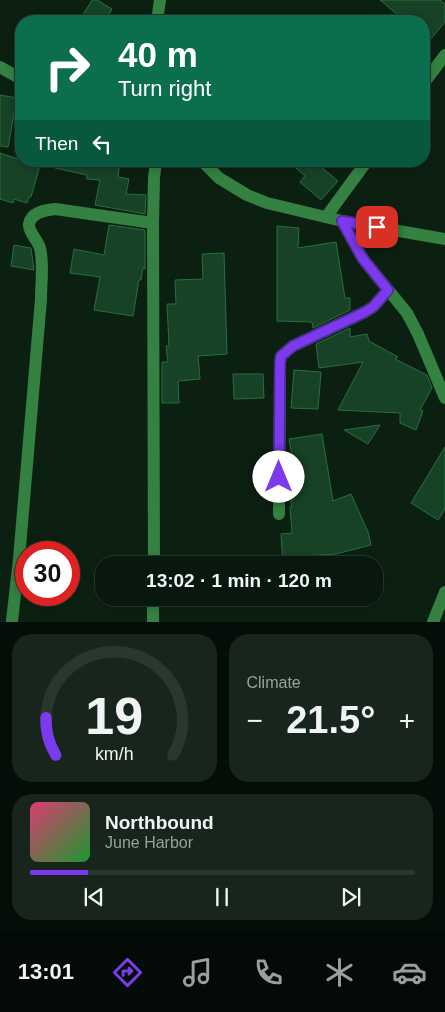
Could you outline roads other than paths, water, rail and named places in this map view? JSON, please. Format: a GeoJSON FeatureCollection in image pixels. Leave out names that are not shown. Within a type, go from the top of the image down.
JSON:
{"type":"FeatureCollection","features":[{"type":"Feature","properties":{"kind":"street"},"geometry":{"type":"LineString","coordinates":[[158,15],[160,0]]}},
{"type":"Feature","properties":{"kind":"street"},"geometry":{"type":"LineString","coordinates":[[430,75],[445,55]]}},
{"type":"Feature","properties":{"kind":"street"},"geometry":{"type":"LineString","coordinates":[[0,67],[15,76]]}},
{"type":"Feature","properties":{"kind":"street"},"geometry":{"type":"LineString","coordinates":[[154,556],[153,223],[155,167]]}},
{"type":"Feature","properties":{"kind":"street"},"geometry":{"type":"LineString","coordinates":[[208,167],[219,178],[246,195],[267,203],[326,218],[445,239]]}},
{"type":"Feature","properties":{"kind":"street"},"geometry":{"type":"LineString","coordinates":[[326,218],[363,167]]}},
{"type":"Feature","properties":{"kind":"street"},"geometry":{"type":"LineString","coordinates":[[12,621],[20,559],[42,273],[38,242],[29,225],[34,216],[42,211],[55,209],[153,223]]}},
{"type":"Feature","properties":{"kind":"street"},"geometry":{"type":"LineString","coordinates":[[342,221],[363,259],[407,313],[445,398]]}},
{"type":"Feature","properties":{"kind":"street"},"geometry":{"type":"LineString","coordinates":[[279,514],[281,356],[293,346],[365,312],[373,307],[388,290]]}},
{"type":"Feature","properties":{"kind":"street"},"geometry":{"type":"LineString","coordinates":[[433,622],[445,592]]}},
{"type":"Feature","properties":{"kind":"street"},"geometry":{"type":"LineString","coordinates":[[153,606],[153,622]]}}]}
